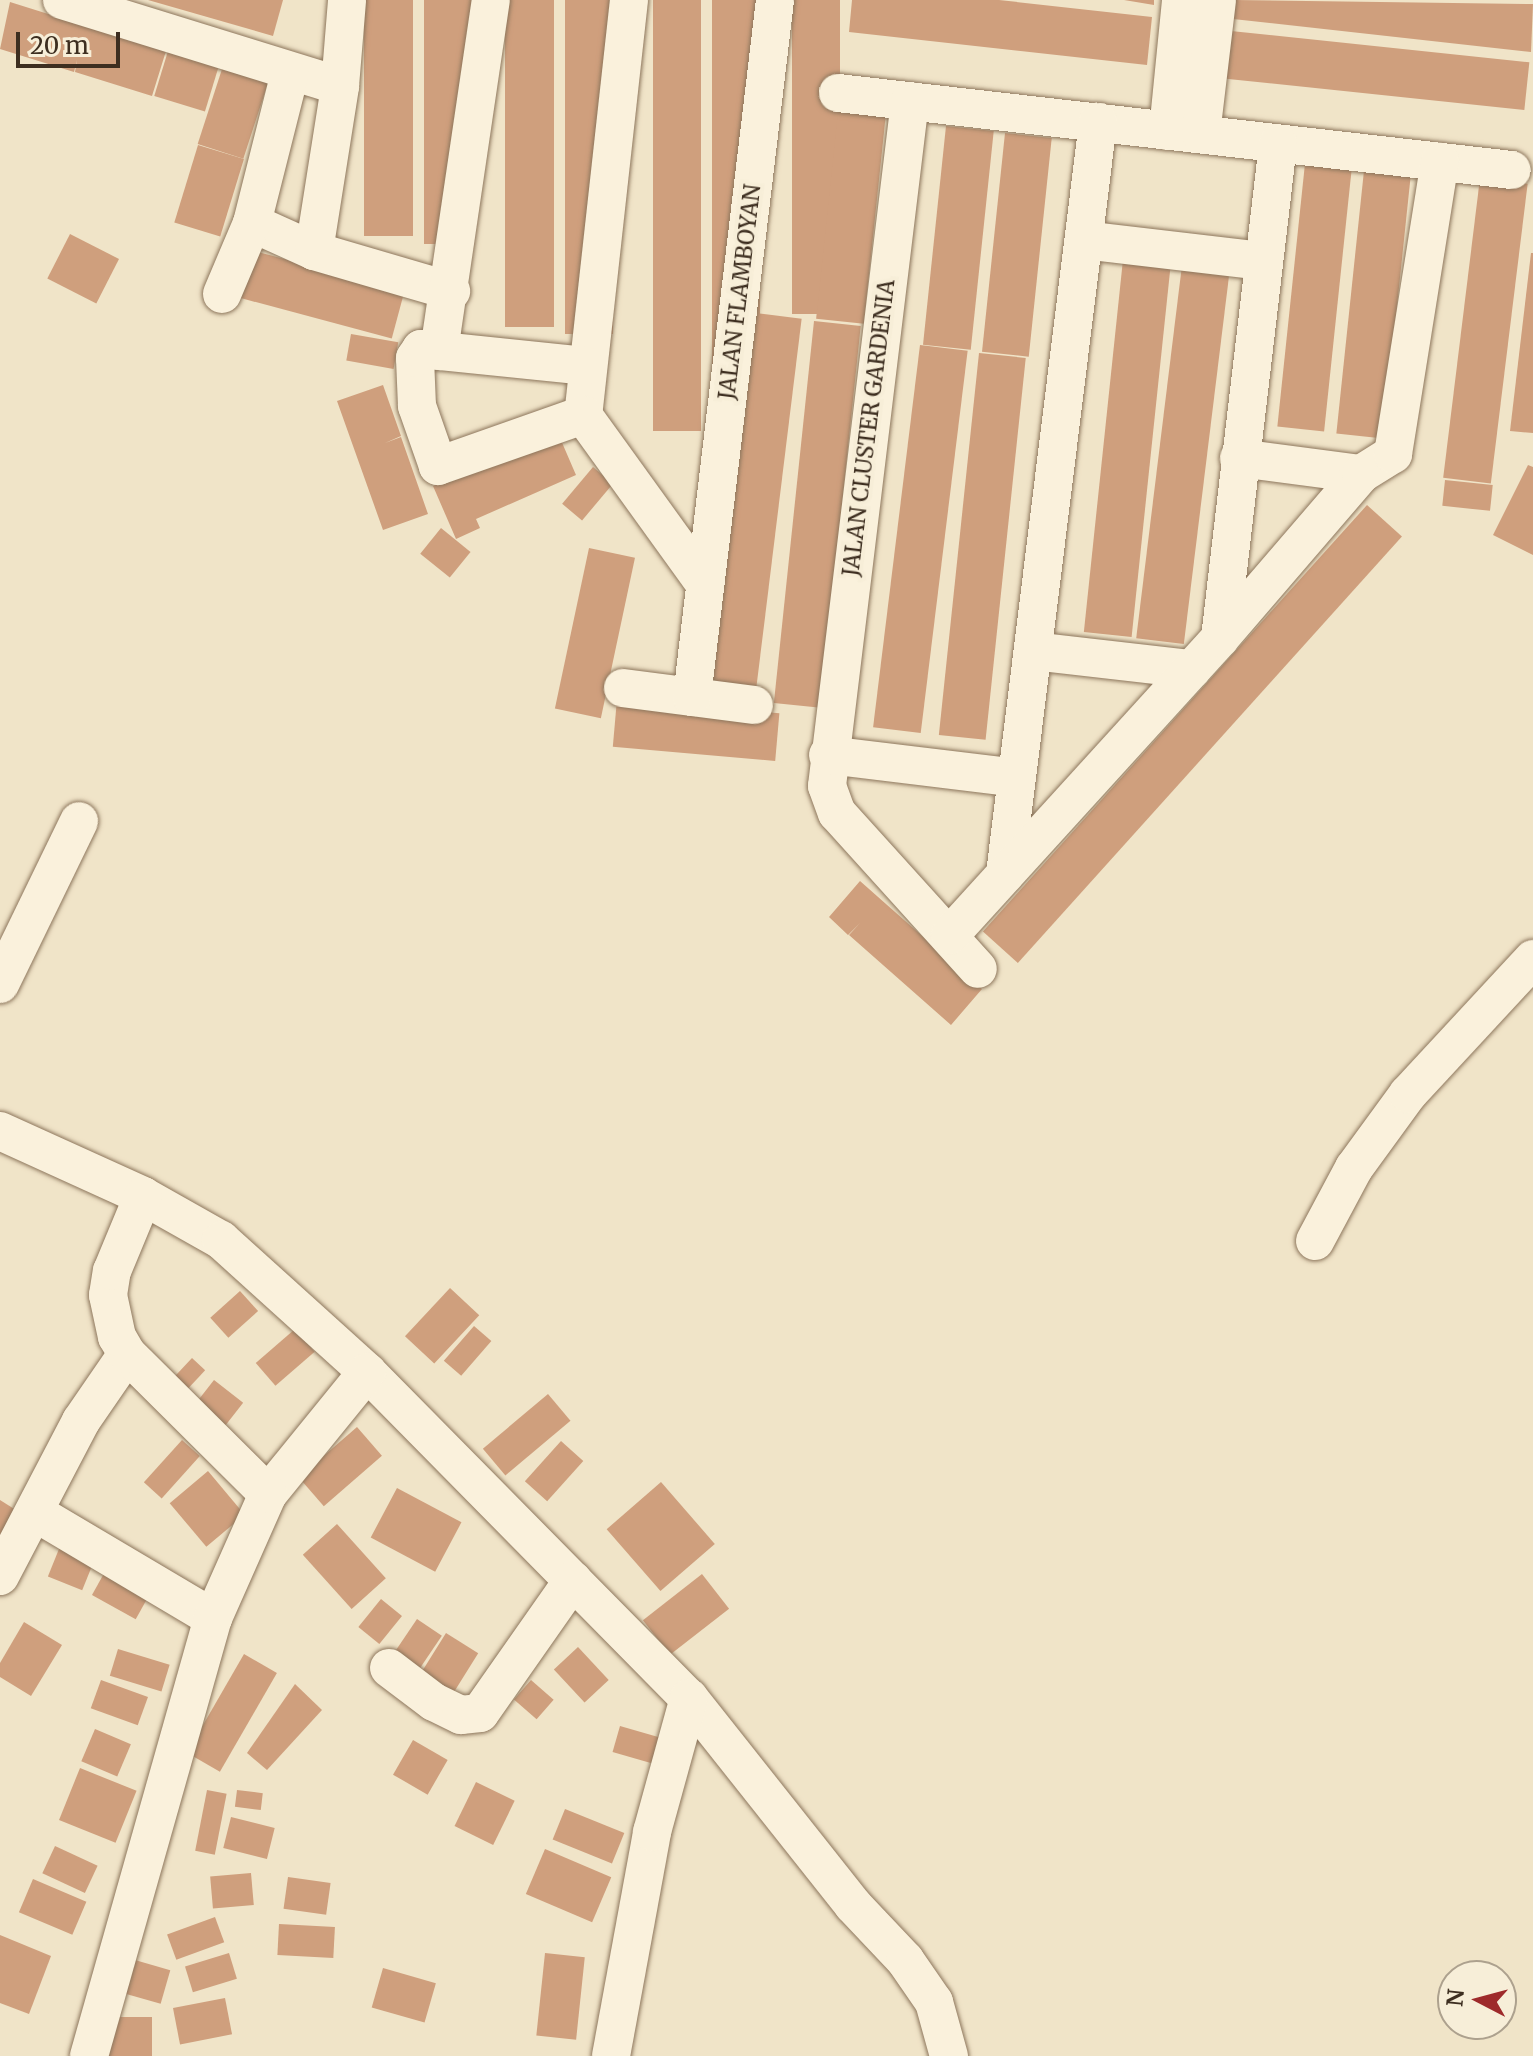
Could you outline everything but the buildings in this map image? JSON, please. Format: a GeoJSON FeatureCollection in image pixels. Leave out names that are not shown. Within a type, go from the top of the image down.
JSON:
{"type":"FeatureCollection","features":[{"type":"Feature","properties":{"kind":"street"},"geometry":{"type":"LineString","coordinates":[[62,0],[340,86]]}},
{"type":"Feature","properties":{"kind":"street"},"geometry":{"type":"LineString","coordinates":[[314,251],[340,86],[347,0]]}},
{"type":"Feature","properties":{"kind":"street"},"geometry":{"type":"LineString","coordinates":[[439,351],[451,291],[491,0]]}},
{"type":"Feature","properties":{"kind":"street"},"geometry":{"type":"LineString","coordinates":[[629,0],[585,366],[583,415],[705,584]]}},
{"type":"Feature","properties":{"kind":"street","name":"JALAN FLAMBOYAN"},"geometry":{"type":"LineString","coordinates":[[692,697],[775,0]]}},
{"type":"Feature","properties":{"kind":"street"},"geometry":{"type":"LineString","coordinates":[[1181,0],[1185,132]]}},
{"type":"Feature","properties":{"kind":"street"},"geometry":{"type":"LineString","coordinates":[[1185,132],[1217,0]]}},
{"type":"Feature","properties":{"kind":"street"},"geometry":{"type":"LineString","coordinates":[[222,294],[252,223],[290,73]]}},
{"type":"Feature","properties":{"kind":"street"},"geometry":{"type":"LineString","coordinates":[[838,93],[1512,170]]}},
{"type":"Feature","properties":{"kind":"street","name":"JALAN CLUSTER GARDENIA"},"geometry":{"type":"LineString","coordinates":[[910,101],[828,755],[827,786],[837,813],[978,969]]}},
{"type":"Feature","properties":{"kind":"street"},"geometry":{"type":"LineString","coordinates":[[1005,874],[1098,122]]}},
{"type":"Feature","properties":{"kind":"street"},"geometry":{"type":"LineString","coordinates":[[1220,638],[1278,143]]}},
{"type":"Feature","properties":{"kind":"street"},"geometry":{"type":"LineString","coordinates":[[950,935],[1220,638],[1361,474],[1393,454],[1398,442],[1440,162]]}},
{"type":"Feature","properties":{"kind":"street"},"geometry":{"type":"LineString","coordinates":[[252,223],[314,251],[451,291]]}},
{"type":"Feature","properties":{"kind":"street"},"geometry":{"type":"LineString","coordinates":[[1084,240],[1264,261]]}},
{"type":"Feature","properties":{"kind":"street"},"geometry":{"type":"LineString","coordinates":[[583,415],[438,466],[417,406],[415,358],[421,349],[585,366]]}},
{"type":"Feature","properties":{"kind":"street"},"geometry":{"type":"LineString","coordinates":[[1239,458],[1361,474]]}},
{"type":"Feature","properties":{"kind":"street"},"geometry":{"type":"LineString","coordinates":[[1033,651],[1192,669]]}},
{"type":"Feature","properties":{"kind":"street"},"geometry":{"type":"LineString","coordinates":[[623,688],[754,705]]}},
{"type":"Feature","properties":{"kind":"street"},"geometry":{"type":"LineString","coordinates":[[828,755],[1017,778]]}},
{"type":"Feature","properties":{"kind":"street"},"geometry":{"type":"LineString","coordinates":[[0,984],[79,821]]}},
{"type":"Feature","properties":{"kind":"street"},"geometry":{"type":"LineString","coordinates":[[1315,1241],[1354,1168],[1408,1094],[1533,959]]}},
{"type":"Feature","properties":{"kind":"street"},"geometry":{"type":"LineString","coordinates":[[0,1131],[143,1196],[221,1240],[367,1372],[689,1698],[853,1905],[905,1960],[934,2002],[949,2056]]}},
{"type":"Feature","properties":{"kind":"street"},"geometry":{"type":"LineString","coordinates":[[143,1196],[112,1271],[108,1295],[111,1319],[127,1354],[268,1494]]}},
{"type":"Feature","properties":{"kind":"street"},"geometry":{"type":"LineString","coordinates":[[0,1576],[36,1513],[81,1421],[127,1354]]}},
{"type":"Feature","properties":{"kind":"street"},"geometry":{"type":"LineString","coordinates":[[89,2056],[213,1618],[268,1494],[367,1372]]}},
{"type":"Feature","properties":{"kind":"street"},"geometry":{"type":"LineString","coordinates":[[36,1513],[213,1618]]}},
{"type":"Feature","properties":{"kind":"street"},"geometry":{"type":"LineString","coordinates":[[389,1668],[434,1702],[461,1715],[480,1713],[573,1580]]}},
{"type":"Feature","properties":{"kind":"street"},"geometry":{"type":"LineString","coordinates":[[611,2056],[648,1846],[689,1698]]}}]}
